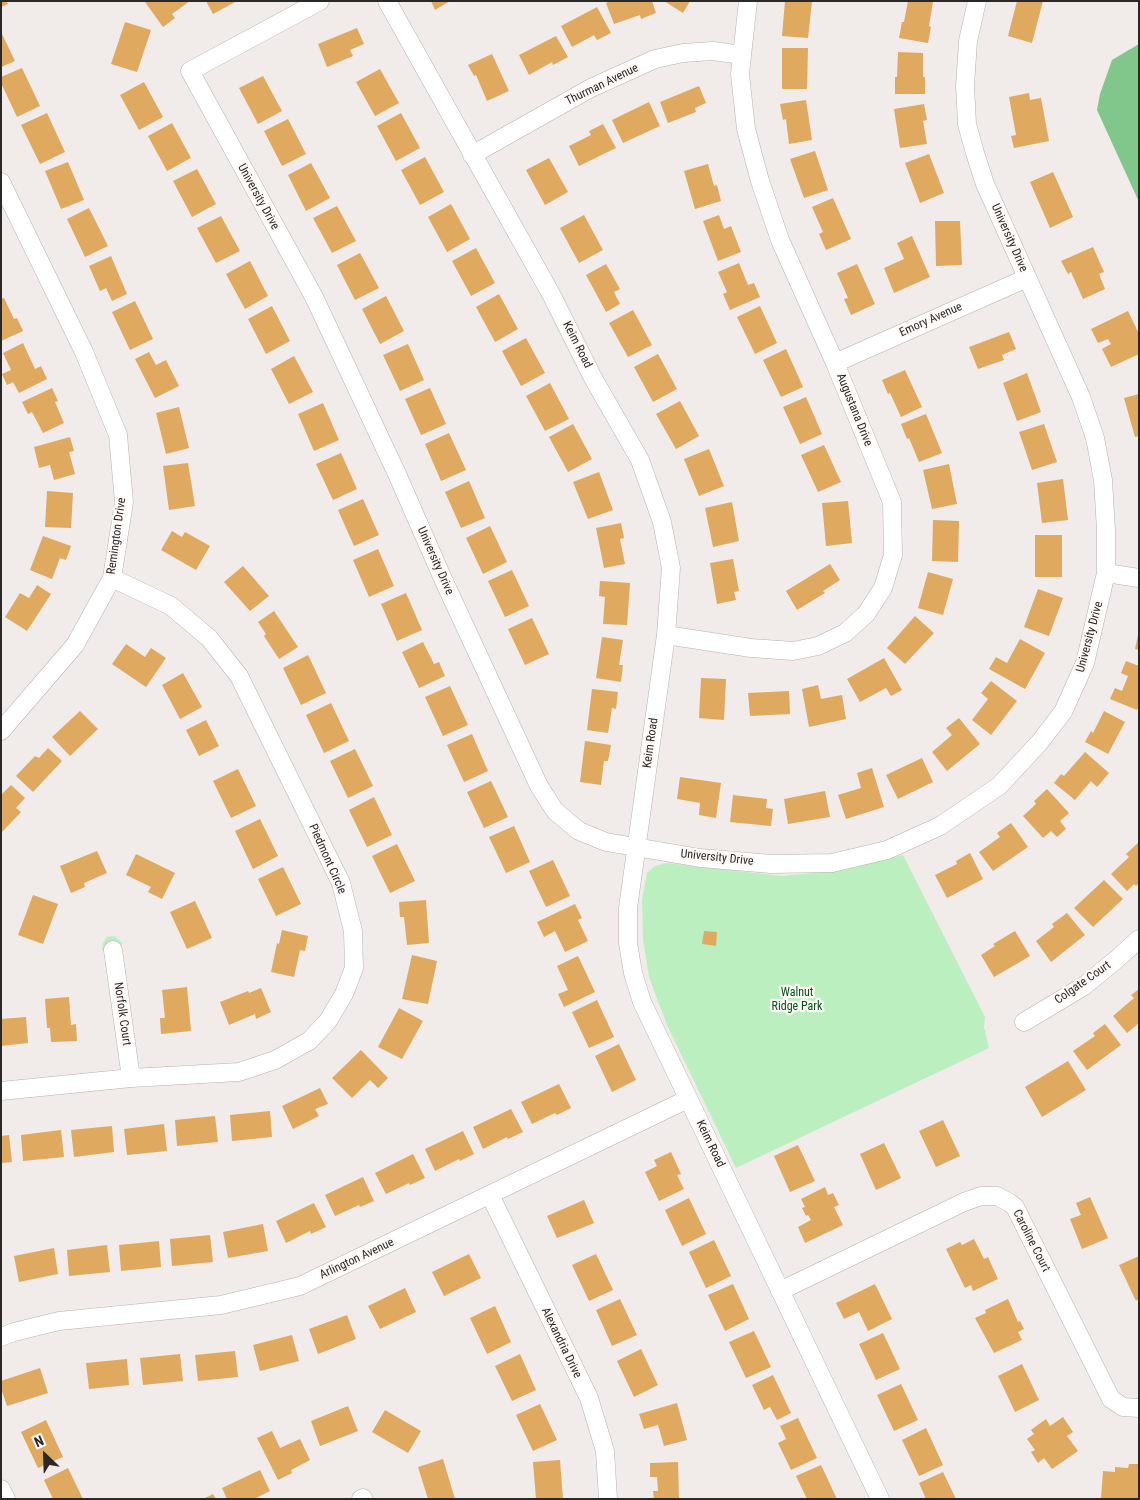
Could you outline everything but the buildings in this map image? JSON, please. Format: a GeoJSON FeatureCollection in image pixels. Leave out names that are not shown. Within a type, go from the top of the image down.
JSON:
{"type":"FeatureCollection","features":[{"type":"Feature","properties":{"kind":"street","name":"University Drive"},"geometry":{"type":"LineString","coordinates":[[320,1],[190,71],[314,297],[539,786],[554,811],[580,831],[606,842],[700,858],[771,864],[832,863],[887,850],[940,826],[999,786],[1039,743],[1063,712],[1085,663],[1106,573],[1105,496],[1095,438],[1081,397],[985,184],[967,124],[965,86],[968,41],[977,1]]}},
{"type":"Feature","properties":{"kind":"street","name":"Keim Road"},"geometry":{"type":"LineString","coordinates":[[388,1],[551,294],[593,378],[640,460],[662,522],[671,568],[666,635],[628,908],[628,944],[633,973],[642,1002],[880,1499]]}},
{"type":"Feature","properties":{"kind":"street","name":"Augustana Drive"},"geometry":{"type":"LineString","coordinates":[[666,635],[751,648],[793,650],[806,649],[831,641],[845,633],[866,614],[882,588],[894,555],[892,502],[835,363],[780,240],[760,181],[746,129],[740,74],[748,1]]}},
{"type":"Feature","properties":{"kind":"street","name":"Thurman Avenue"},"geometry":{"type":"LineString","coordinates":[[472,155],[591,88],[655,59],[683,53],[713,51],[742,55]]}},
{"type":"Feature","properties":{"kind":"street","name":"Remington Drive"},"geometry":{"type":"LineString","coordinates":[[1,182],[84,352],[118,435],[124,502],[112,578],[75,645],[1,731]]}},
{"type":"Feature","properties":{"kind":"street","name":"Emory Avenue"},"geometry":{"type":"LineString","coordinates":[[835,363],[1026,278]]}},
{"type":"Feature","properties":{"kind":"street"},"geometry":{"type":"LineString","coordinates":[[1106,573],[1139,578]]}},
{"type":"Feature","properties":{"kind":"street","name":"Piedmont Circle"},"geometry":{"type":"LineString","coordinates":[[1,1090],[131,1078],[240,1072],[275,1060],[309,1041],[328,1021],[344,994],[354,968],[354,931],[341,883],[239,676],[209,638],[171,606],[112,578]]}},
{"type":"Feature","properties":{"kind":"street","name":"Colgate Court"},"geometry":{"type":"LineString","coordinates":[[1024,1022],[1084,986],[1139,939]]}},
{"type":"Feature","properties":{"kind":"street","name":"Norfolk Court"},"geometry":{"type":"LineString","coordinates":[[113,950],[131,1078]]}},
{"type":"Feature","properties":{"kind":"street","name":"Arlington Avenue"},"geometry":{"type":"LineString","coordinates":[[1,1337],[59,1321],[221,1305],[300,1286],[688,1099]]}},
{"type":"Feature","properties":{"kind":"street","name":"Alexandria Drive"},"geometry":{"type":"LineString","coordinates":[[490,1196],[589,1398],[605,1451],[608,1499]]}},
{"type":"Feature","properties":{"kind":"street","name":"Caroline Court"},"geometry":{"type":"LineString","coordinates":[[780,1290],[964,1202],[982,1196],[997,1196],[1015,1208],[1111,1399],[1123,1407],[1139,1408]]}},
{"type":"Feature","properties":{"kind":"street"},"geometry":{"type":"LineString","coordinates":[[1,1489],[6,1499]]}},
{"type":"Feature","properties":{"kind":"green space"},"geometry":{"type":"Polygon","coordinates":[[[1139,44],[1139,202],[1097,110],[1100,94],[1112,60],[1139,44]]]}},
{"type":"Feature","properties":{"kind":"green space","name":"Walnut Ridge Park"},"geometry":{"type":"Polygon","coordinates":[[[903,855],[985,1017],[984,1027],[989,1048],[736,1168],[667,1025],[649,977],[643,940],[642,900],[647,873],[655,866],[667,863],[782,876],[845,870],[903,855]]]}},
{"type":"Feature","properties":{"kind":"green space"},"geometry":{"type":"Polygon","coordinates":[[[115,936],[122,943],[121,951],[106,955],[102,949],[103,943],[107,937],[115,936]]]}}]}
